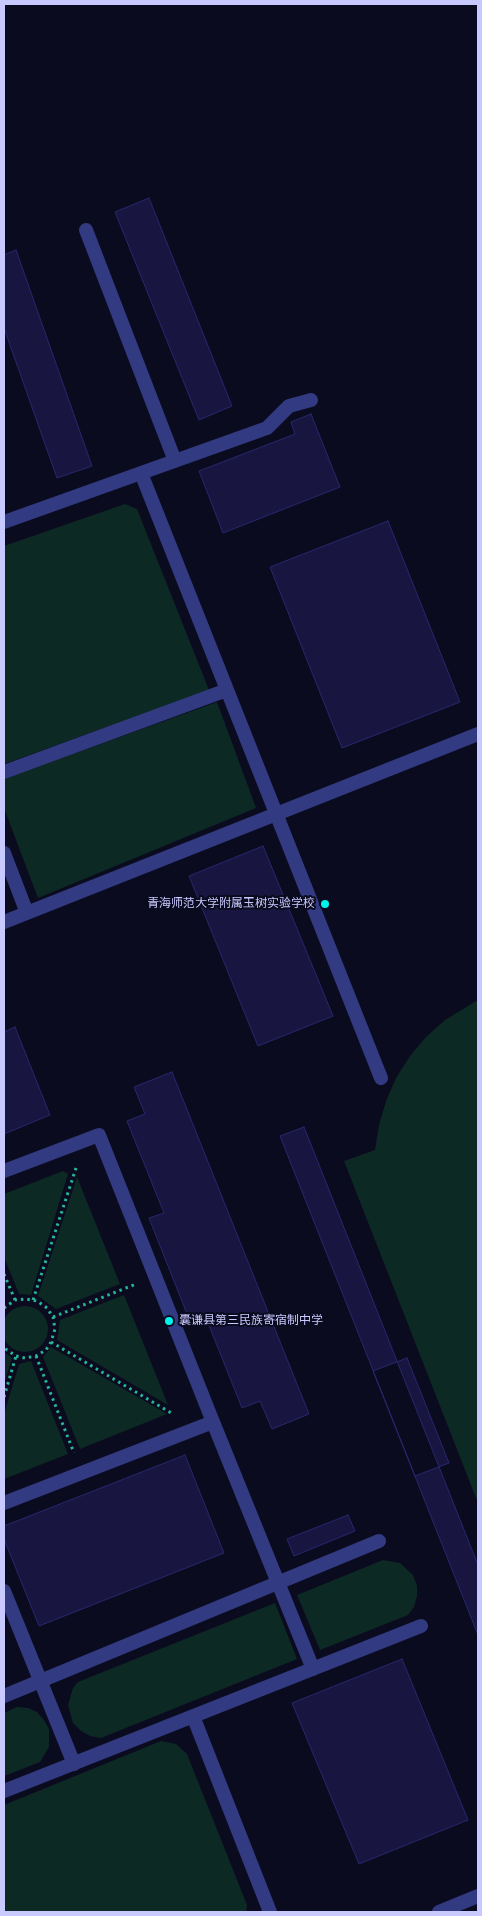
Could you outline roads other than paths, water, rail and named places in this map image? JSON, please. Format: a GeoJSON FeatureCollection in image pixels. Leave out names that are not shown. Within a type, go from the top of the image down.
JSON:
{"type":"FeatureCollection","features":[{"type":"Feature","properties":{"kind":"lane"},"geometry":{"type":"LineString","coordinates":[[86,230],[175,461]]}},
{"type":"Feature","properties":{"kind":"lane"},"geometry":{"type":"LineString","coordinates":[[4,522],[267,428],[290,406],[311,400]]}},
{"type":"Feature","properties":{"kind":"lane"},"geometry":{"type":"LineString","coordinates":[[141,473],[381,1078]]}},
{"type":"Feature","properties":{"kind":"lane"},"geometry":{"type":"LineString","coordinates":[[4,772],[227,690]]}},
{"type":"Feature","properties":{"kind":"lane"},"geometry":{"type":"LineString","coordinates":[[4,922],[478,734]]}},
{"type":"Feature","properties":{"kind":"lane"},"geometry":{"type":"LineString","coordinates":[[4,853],[27,913]]}},
{"type":"Feature","properties":{"kind":"lane"},"geometry":{"type":"LineString","coordinates":[[4,1172],[99,1135],[313,1670]]}},
{"type":"Feature","properties":{"kind":"lane"},"geometry":{"type":"LineString","coordinates":[[4,1503],[213,1422]]}},
{"type":"Feature","properties":{"kind":"lane"},"geometry":{"type":"LineString","coordinates":[[4,1696],[378,1541]]}},
{"type":"Feature","properties":{"kind":"lane"},"geometry":{"type":"LineString","coordinates":[[4,1591],[74,1764]]}},
{"type":"Feature","properties":{"kind":"lane"},"geometry":{"type":"LineString","coordinates":[[4,1792],[421,1626]]}},
{"type":"Feature","properties":{"kind":"lane"},"geometry":{"type":"LineString","coordinates":[[194,1716],[270,1912]]}},
{"type":"Feature","properties":{"kind":"lane"},"geometry":{"type":"LineString","coordinates":[[439,1912],[478,1896]]}},
{"type":"Feature","properties":{"kind":"place","name":"青海师范大学附属玉树实验学校"},"geometry":{"type":"Point","coordinates":[325,904]}},
{"type":"Feature","properties":{"kind":"place","name":"囊谦县第三民族寄宿制中学"},"geometry":{"type":"Point","coordinates":[169,1321]}}]}
